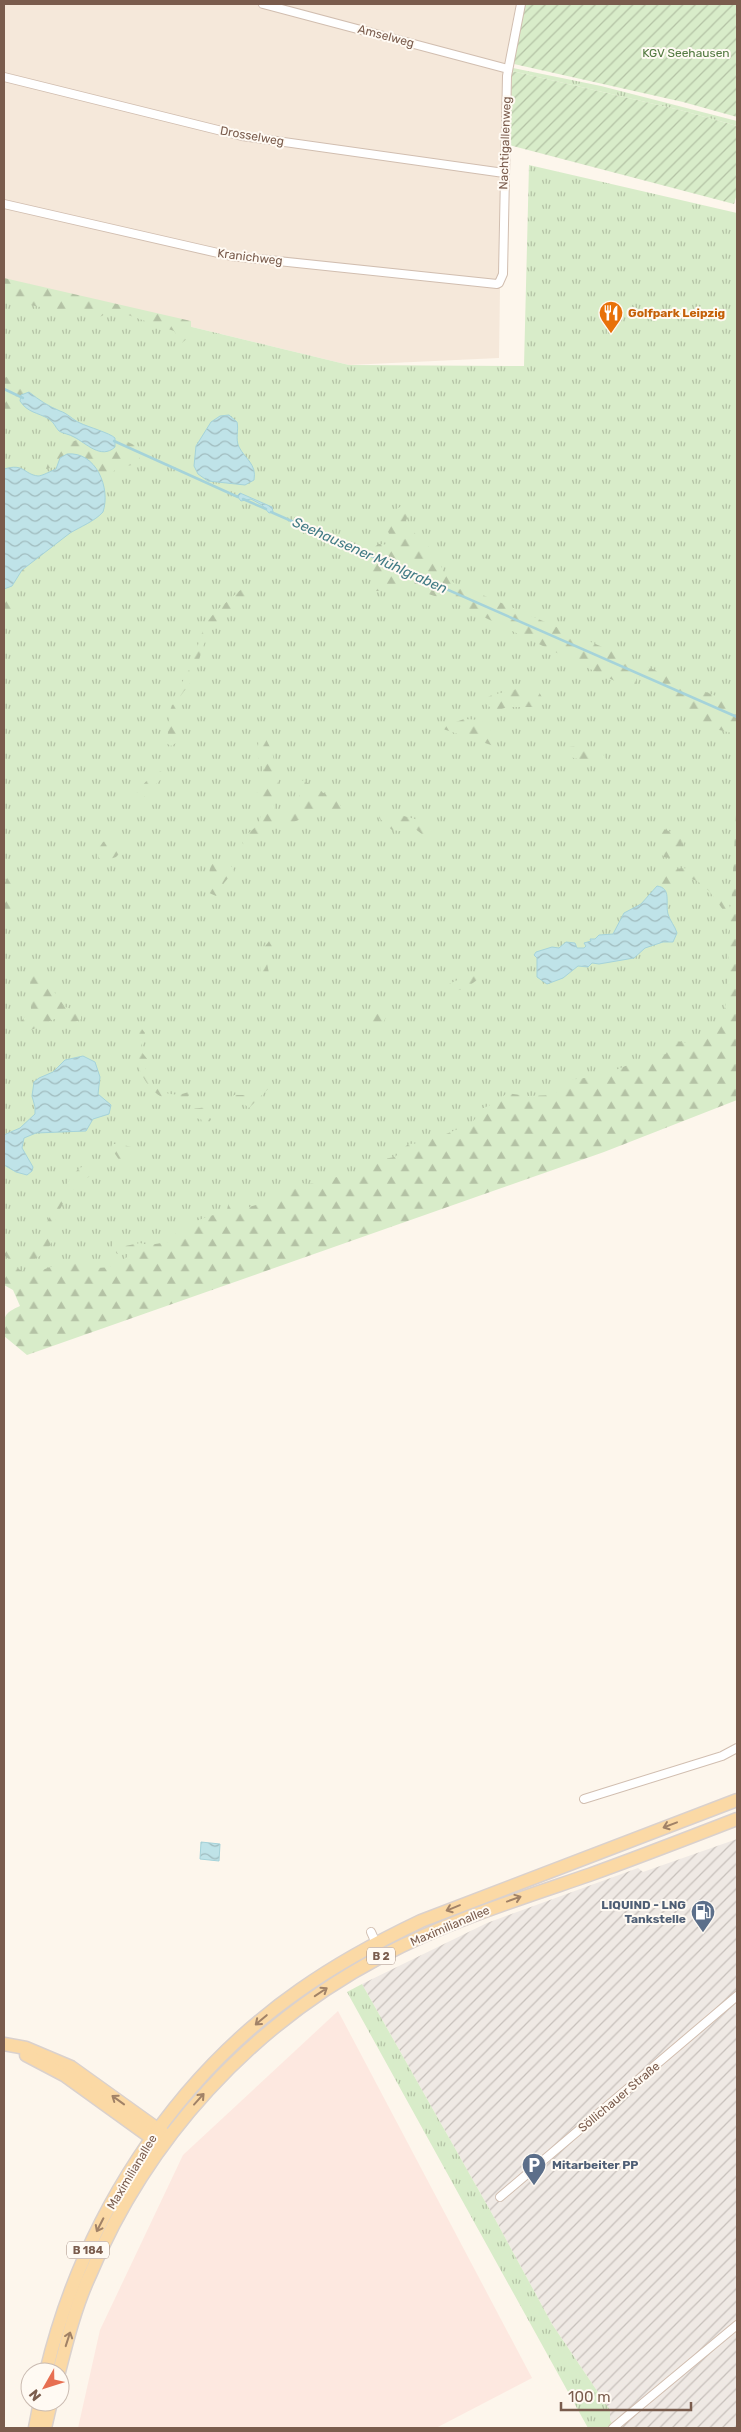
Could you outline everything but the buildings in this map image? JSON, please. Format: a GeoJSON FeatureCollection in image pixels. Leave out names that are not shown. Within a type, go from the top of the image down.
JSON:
{"type":"FeatureCollection","features":[{"type":"Feature","properties":{"kind":"main road","name":"Maximilianallee"},"geometry":{"type":"LineString","coordinates":[[49,2362],[62,2314],[89,2247],[115,2197],[206,2072],[250,2030],[299,1990],[374,1938],[737,1800]]}},
{"type":"Feature","properties":{"kind":"main road","name":"Maximilianallee"},"geometry":{"type":"LineString","coordinates":[[160,2137],[268,2032],[324,1990],[382,1956],[475,1914],[589,1875],[737,1819]]}},
{"type":"Feature","properties":{"kind":"main road"},"geometry":{"type":"LineString","coordinates":[[6,2045],[64,2075],[160,2137]]}},
{"type":"Feature","properties":{"kind":"main road","name":"B 184"},"geometry":{"type":"LineString","coordinates":[[62,2362],[84,2288],[96,2260],[160,2137]]}},
{"type":"Feature","properties":{"kind":"main road"},"geometry":{"type":"LineString","coordinates":[[36,2428],[38,2412]]}},
{"type":"Feature","properties":{"kind":"main road"},"geometry":{"type":"LineString","coordinates":[[45,2428],[49,2412]]}},
{"type":"Feature","properties":{"kind":"street","name":"Amselweg"},"geometry":{"type":"LineString","coordinates":[[263,4],[508,69]]}},
{"type":"Feature","properties":{"kind":"street","name":"Nachtigallenweg"},"geometry":{"type":"LineString","coordinates":[[499,283],[503,266],[508,69],[521,4]]}},
{"type":"Feature","properties":{"kind":"street","name":"Drosselweg"},"geometry":{"type":"LineString","coordinates":[[4,77],[242,136],[504,173]]}},
{"type":"Feature","properties":{"kind":"street","name":"Kranichweg"},"geometry":{"type":"LineString","coordinates":[[4,204],[160,241],[238,257],[368,269],[487,284],[499,283]]}},
{"type":"Feature","properties":{"kind":"street"},"geometry":{"type":"LineString","coordinates":[[584,1799],[734,1750]]}},
{"type":"Feature","properties":{"kind":"street","name":"Söllichauer Straße"},"geometry":{"type":"LineString","coordinates":[[500,2197],[737,1996]]}},
{"type":"Feature","properties":{"kind":"street"},"geometry":{"type":"LineString","coordinates":[[613,2428],[737,2325]]}},
{"type":"Feature","properties":{"kind":"shaded area"},"geometry":{"type":"Polygon","coordinates":[[[4,4],[516,4],[503,75],[499,358],[349,365],[130,312],[4,293],[4,4]]]}},
{"type":"Feature","properties":{"kind":"shaded area"},"geometry":{"type":"Polygon","coordinates":[[[737,1839],[737,2428],[615,2428],[610,2420],[610,2410],[552,2324],[362,1984],[487,1923],[638,1868],[643,1872],[737,1839]]]}},
{"type":"Feature","properties":{"kind":"shaded area"},"geometry":{"type":"Polygon","coordinates":[[[338,2011],[532,2378],[436,2428],[78,2428],[100,2330],[183,2155],[338,2011]]]}},
{"type":"Feature","properties":{"kind":"green space","name":"KGV Seehausen"},"geometry":{"type":"Polygon","coordinates":[[[524,4],[737,5],[737,117],[683,102],[514,64],[524,4]]]}},
{"type":"Feature","properties":{"kind":"green space"},"geometry":{"type":"Polygon","coordinates":[[[513,68],[601,86],[737,121],[737,126],[680,110],[512,71],[513,68]]]}},
{"type":"Feature","properties":{"kind":"green space"},"geometry":{"type":"Polygon","coordinates":[[[512,71],[680,110],[737,126],[737,194],[734,204],[509,145],[512,71]]]}},
{"type":"Feature","properties":{"kind":"green space","name":"Golfpark Leipzig"},"geometry":{"type":"Polygon","coordinates":[[[529,165],[737,213],[737,900],[728,1043],[43,1300],[4,1279],[4,293],[130,312],[349,365],[524,366],[529,165]]]}},
{"type":"Feature","properties":{"kind":"green space"},"geometry":{"type":"Polygon","coordinates":[[[4,278],[191,321],[191,335],[182,343],[174,331],[128,315],[109,312],[98,318],[4,300],[4,278]]]}},
{"type":"Feature","properties":{"kind":"green space"},"geometry":{"type":"Polygon","coordinates":[[[4,376],[17,381],[26,380],[30,389],[38,397],[24,410],[19,408],[14,411],[4,411],[4,376]]]}},
{"type":"Feature","properties":{"kind":"green space"},"geometry":{"type":"Polygon","coordinates":[[[98,427],[138,447],[140,460],[132,465],[118,468],[104,478],[80,464],[71,463],[46,469],[55,449],[81,438],[98,427]]]}},
{"type":"Feature","properties":{"kind":"green space"},"geometry":{"type":"Polygon","coordinates":[[[405,503],[412,503],[406,521],[419,539],[438,554],[443,572],[454,583],[737,705],[736,734],[715,729],[675,709],[675,693],[636,675],[637,689],[625,686],[455,603],[405,586],[395,585],[390,591],[376,591],[370,577],[362,568],[365,557],[378,544],[393,545],[385,523],[405,503]]]}},
{"type":"Feature","properties":{"kind":"green space"},"geometry":{"type":"Polygon","coordinates":[[[30,554],[29,567],[18,580],[19,585],[16,589],[11,612],[4,619],[4,577],[30,554]]]}},
{"type":"Feature","properties":{"kind":"green space"},"geometry":{"type":"Polygon","coordinates":[[[244,587],[248,593],[240,610],[238,612],[226,613],[212,628],[204,644],[193,679],[177,701],[173,699],[191,666],[205,624],[216,611],[244,587]]]}},
{"type":"Feature","properties":{"kind":"green space"},"geometry":{"type":"Polygon","coordinates":[[[525,687],[539,692],[543,699],[538,707],[508,707],[495,711],[486,704],[488,697],[492,695],[525,687]]]}},
{"type":"Feature","properties":{"kind":"green space"},"geometry":{"type":"Polygon","coordinates":[[[179,704],[180,713],[176,743],[171,746],[166,743],[170,714],[172,705],[179,704]]]}},
{"type":"Feature","properties":{"kind":"green space"},"geometry":{"type":"Polygon","coordinates":[[[464,719],[481,720],[489,727],[497,741],[494,746],[440,728],[464,719]]]}},
{"type":"Feature","properties":{"kind":"green space"},"geometry":{"type":"Polygon","coordinates":[[[261,733],[269,745],[276,770],[278,794],[273,800],[276,820],[266,831],[245,845],[242,843],[244,839],[256,826],[261,815],[257,796],[264,773],[258,755],[259,734],[261,733]]]}},
{"type":"Feature","properties":{"kind":"green space"},"geometry":{"type":"Polygon","coordinates":[[[574,746],[589,750],[600,750],[606,759],[605,762],[570,757],[566,753],[569,747],[574,746]]]}},
{"type":"Feature","properties":{"kind":"green space"},"geometry":{"type":"Polygon","coordinates":[[[161,771],[164,776],[141,800],[135,797],[146,782],[161,771]]]}},
{"type":"Feature","properties":{"kind":"green space"},"geometry":{"type":"Polygon","coordinates":[[[303,780],[325,794],[332,793],[346,814],[337,813],[322,806],[318,812],[284,826],[279,826],[277,823],[280,816],[292,811],[297,806],[303,780]]]}},
{"type":"Feature","properties":{"kind":"green space"},"geometry":{"type":"Polygon","coordinates":[[[737,796],[737,1100],[604,1152],[27,1355],[4,1336],[5,1317],[10,1311],[20,1306],[13,1290],[4,1285],[4,1261],[24,1272],[40,1271],[65,1261],[88,1262],[92,1266],[109,1267],[129,1255],[122,1252],[117,1254],[112,1246],[114,1242],[121,1242],[125,1246],[140,1243],[149,1245],[168,1242],[181,1228],[190,1223],[216,1214],[226,1214],[229,1201],[235,1199],[247,1202],[249,1207],[279,1200],[291,1181],[306,1184],[323,1183],[329,1178],[353,1175],[372,1161],[395,1157],[408,1144],[424,1143],[435,1136],[446,1134],[470,1124],[476,1118],[479,1110],[497,1102],[507,1093],[527,1096],[554,1095],[569,1080],[600,1076],[646,1058],[666,1054],[672,1040],[692,1044],[719,1025],[726,1004],[737,796]]]}},
{"type":"Feature","properties":{"kind":"green space"},"geometry":{"type":"Polygon","coordinates":[[[383,812],[392,816],[400,815],[415,819],[431,827],[434,836],[427,838],[414,828],[406,832],[392,830],[379,818],[380,813],[383,812]]]}},
{"type":"Feature","properties":{"kind":"green space"},"geometry":{"type":"Polygon","coordinates":[[[651,824],[674,833],[684,841],[683,849],[676,851],[670,858],[663,857],[658,841],[646,829],[651,824]]]}},
{"type":"Feature","properties":{"kind":"green space"},"geometry":{"type":"Polygon","coordinates":[[[112,838],[117,839],[120,853],[116,857],[104,861],[99,858],[97,851],[103,842],[112,838]]]}},
{"type":"Feature","properties":{"kind":"green space"},"geometry":{"type":"Polygon","coordinates":[[[219,860],[229,862],[234,871],[224,883],[222,892],[216,896],[207,892],[207,890],[210,868],[213,863],[219,860]]]}},
{"type":"Feature","properties":{"kind":"green space"},"geometry":{"type":"Polygon","coordinates":[[[682,868],[699,873],[714,883],[726,898],[730,906],[731,915],[727,915],[706,887],[692,879],[675,880],[668,891],[664,886],[651,886],[648,881],[654,875],[663,871],[682,868]]]}},
{"type":"Feature","properties":{"kind":"green space"},"geometry":{"type":"Polygon","coordinates":[[[12,875],[14,886],[13,900],[4,922],[4,903],[7,893],[4,885],[8,877],[12,875]]]}},
{"type":"Feature","properties":{"kind":"green space"},"geometry":{"type":"Polygon","coordinates":[[[270,940],[276,946],[266,959],[269,973],[261,975],[259,954],[270,940]]]}},
{"type":"Feature","properties":{"kind":"green space"},"geometry":{"type":"Polygon","coordinates":[[[35,973],[48,983],[65,1007],[81,1012],[81,1019],[68,1023],[54,1019],[21,1035],[16,1031],[15,1029],[31,1009],[30,981],[35,973]]]}},
{"type":"Feature","properties":{"kind":"green space"},"geometry":{"type":"Polygon","coordinates":[[[472,973],[478,977],[477,980],[466,988],[448,993],[445,991],[445,986],[472,973]]]}},
{"type":"Feature","properties":{"kind":"green space"},"geometry":{"type":"Polygon","coordinates":[[[380,1012],[387,1015],[377,1035],[374,1035],[368,1027],[375,1015],[380,1012]]]}},
{"type":"Feature","properties":{"kind":"green space"},"geometry":{"type":"Polygon","coordinates":[[[142,1029],[145,1033],[140,1050],[148,1060],[145,1071],[149,1078],[158,1088],[170,1094],[183,1094],[191,1091],[186,1099],[180,1101],[168,1100],[157,1094],[148,1085],[137,1061],[135,1049],[137,1038],[142,1029]]]}},
{"type":"Feature","properties":{"kind":"green space"},"geometry":{"type":"Polygon","coordinates":[[[266,1077],[270,1078],[273,1084],[249,1108],[243,1103],[230,1103],[229,1101],[234,1095],[247,1095],[266,1077]]]}},
{"type":"Feature","properties":{"kind":"green space"},"geometry":{"type":"Polygon","coordinates":[[[210,1107],[211,1110],[207,1115],[211,1119],[209,1123],[203,1125],[201,1119],[193,1118],[188,1112],[189,1109],[210,1107]]]}},
{"type":"Feature","properties":{"kind":"green space"},"geometry":{"type":"Polygon","coordinates":[[[112,1144],[135,1148],[138,1154],[122,1164],[111,1148],[112,1144]]]}},
{"type":"Feature","properties":{"kind":"green space"},"geometry":{"type":"Polygon","coordinates":[[[84,1166],[91,1166],[96,1173],[75,1188],[64,1202],[56,1218],[53,1240],[43,1254],[30,1261],[23,1262],[17,1262],[4,1255],[6,1251],[27,1253],[42,1233],[69,1180],[84,1166]]]}},
{"type":"Feature","properties":{"kind":"green space"},"geometry":{"type":"Polygon","coordinates":[[[362,1984],[552,2324],[610,2410],[610,2420],[615,2428],[588,2428],[347,1992],[362,1984]]]}},
{"type":"Feature","properties":{"kind":"water"},"geometry":{"type":"Polygon","coordinates":[[[29,392],[77,422],[112,436],[115,438],[115,447],[110,451],[99,451],[59,431],[51,420],[23,405],[20,401],[21,395],[29,392]]]}},
{"type":"Feature","properties":{"kind":"water"},"geometry":{"type":"Polygon","coordinates":[[[229,415],[237,422],[238,444],[254,470],[254,480],[245,485],[208,481],[198,474],[194,466],[196,446],[211,422],[220,416],[229,415]]]}},
{"type":"Feature","properties":{"kind":"water"},"geometry":{"type":"Polygon","coordinates":[[[67,454],[86,458],[99,473],[105,492],[103,512],[92,521],[70,533],[22,570],[12,586],[4,589],[4,469],[16,467],[33,475],[40,476],[56,469],[60,458],[67,454]]]}},
{"type":"Feature","properties":{"kind":"water"},"geometry":{"type":"Polygon","coordinates":[[[240,493],[272,507],[273,512],[269,513],[262,505],[251,499],[241,501],[237,496],[240,493]]]}},
{"type":"Feature","properties":{"kind":"water"},"geometry":{"type":"Polygon","coordinates":[[[657,886],[662,887],[666,893],[668,914],[677,933],[673,942],[663,942],[645,948],[634,958],[599,964],[592,963],[588,967],[578,966],[563,978],[547,984],[537,977],[537,958],[534,955],[536,952],[552,947],[559,948],[566,942],[575,943],[577,948],[584,948],[586,946],[584,943],[591,941],[590,939],[595,939],[599,935],[613,934],[624,913],[641,904],[657,886]]]}},
{"type":"Feature","properties":{"kind":"water"},"geometry":{"type":"Polygon","coordinates":[[[83,1056],[95,1062],[100,1077],[98,1094],[111,1105],[109,1114],[93,1119],[86,1131],[36,1133],[24,1138],[22,1148],[33,1167],[32,1171],[27,1175],[16,1172],[4,1165],[4,1135],[20,1128],[35,1114],[32,1096],[34,1082],[53,1072],[65,1060],[83,1056]]]}},
{"type":"Feature","properties":{"kind":"water"},"geometry":{"type":"Polygon","coordinates":[[[201,1842],[220,1844],[219,1861],[200,1859],[201,1842]]]}},
{"type":"Feature","properties":{"kind":"waterway","name":"Seehausener Mühlgraben"},"geometry":{"type":"LineString","coordinates":[[4,389],[23,398]]}},
{"type":"Feature","properties":{"kind":"waterway","name":"Seehausener Mühlgraben"},"geometry":{"type":"LineString","coordinates":[[114,441],[238,497]]}},
{"type":"Feature","properties":{"kind":"waterway","name":"Seehausener Mühlgraben"},"geometry":{"type":"LineString","coordinates":[[243,499],[266,509]]}},
{"type":"Feature","properties":{"kind":"waterway","name":"Seehausener Mühlgraben"},"geometry":{"type":"LineString","coordinates":[[271,512],[737,717]]}},
{"type":"Feature","properties":{"kind":"place","name":"Golfpark Leipzig"},"geometry":{"type":"Point","coordinates":[611,334]}},
{"type":"Feature","properties":{"kind":"place","name":"LIQUIND - LNG Tankstelle"},"geometry":{"type":"Point","coordinates":[703,1933]}},
{"type":"Feature","properties":{"kind":"place","name":"Mitarbeiter PP"},"geometry":{"type":"Point","coordinates":[534,2186]}}]}
